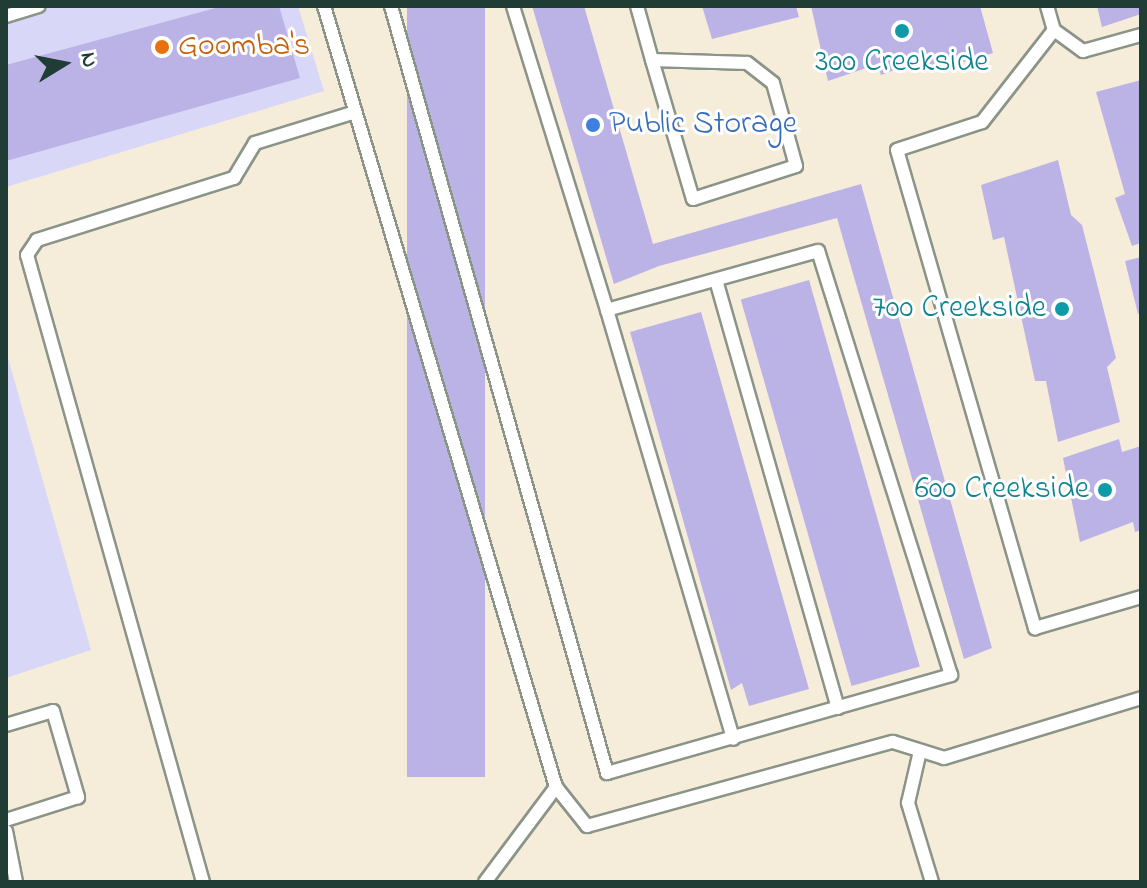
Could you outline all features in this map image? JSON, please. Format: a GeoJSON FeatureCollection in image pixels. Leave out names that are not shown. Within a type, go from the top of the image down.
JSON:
{"type":"FeatureCollection","features":[{"type":"Feature","properties":{"kind":"lane"},"geometry":{"type":"LineString","coordinates":[[6,16],[38,6]]}},
{"type":"Feature","properties":{"kind":"lane"},"geometry":{"type":"LineString","coordinates":[[324,6],[556,787],[587,826],[893,742],[944,758],[1141,698]]}},
{"type":"Feature","properties":{"kind":"lane"},"geometry":{"type":"LineString","coordinates":[[391,6],[607,773],[951,675],[818,251],[607,310]]}},
{"type":"Feature","properties":{"kind":"lane"},"geometry":{"type":"LineString","coordinates":[[513,6],[607,310],[733,739]]}},
{"type":"Feature","properties":{"kind":"lane"},"geometry":{"type":"LineString","coordinates":[[637,6],[652,60],[693,199],[796,166],[773,83],[747,63],[652,60]]}},
{"type":"Feature","properties":{"kind":"lane"},"geometry":{"type":"LineString","coordinates":[[1047,6],[1054,30],[1083,51],[1141,35]]}},
{"type":"Feature","properties":{"kind":"lane"},"geometry":{"type":"LineString","coordinates":[[1054,30],[982,122],[897,150],[1035,628],[1141,597]]}},
{"type":"Feature","properties":{"kind":"lane"},"geometry":{"type":"LineString","coordinates":[[203,882],[27,255],[37,240],[234,178],[255,143],[355,112]]}},
{"type":"Feature","properties":{"kind":"lane"},"geometry":{"type":"LineString","coordinates":[[716,280],[838,708]]}},
{"type":"Feature","properties":{"kind":"lane"},"geometry":{"type":"LineString","coordinates":[[6,725],[53,711],[78,797],[6,820]]}},
{"type":"Feature","properties":{"kind":"lane"},"geometry":{"type":"LineString","coordinates":[[920,751],[908,803],[932,882]]}},
{"type":"Feature","properties":{"kind":"lane"},"geometry":{"type":"LineString","coordinates":[[485,882],[556,787]]}},
{"type":"Feature","properties":{"kind":"lane"},"geometry":{"type":"LineString","coordinates":[[6,831],[16,882]]}},
{"type":"Feature","properties":{"kind":"shaded area"},"geometry":{"type":"Polygon","coordinates":[[[6,6],[298,6],[324,91],[6,187],[6,6]]]}},
{"type":"Feature","properties":{"kind":"shaded area"},"geometry":{"type":"Polygon","coordinates":[[[6,351],[91,650],[6,678],[6,351]]]}},
{"type":"Feature","properties":{"kind":"building"},"geometry":{"type":"Polygon","coordinates":[[[223,6],[279,6],[300,78],[6,161],[6,65],[223,6]]]}},
{"type":"Feature","properties":{"kind":"building"},"geometry":{"type":"Polygon","coordinates":[[[407,6],[485,6],[485,777],[407,777],[407,6]]]}},
{"type":"Feature","properties":{"kind":"building"},"geometry":{"type":"Polygon","coordinates":[[[532,6],[584,6],[653,244],[861,184],[992,648],[964,659],[837,218],[659,266],[614,284],[532,6]]]}},
{"type":"Feature","properties":{"kind":"building"},"geometry":{"type":"Polygon","coordinates":[[[702,6],[796,6],[799,17],[712,39],[702,6]]]}},
{"type":"Feature","properties":{"kind":"building","name":"300 Creekside"},"geometry":{"type":"Polygon","coordinates":[[[811,6],[980,6],[993,53],[930,72],[926,58],[881,75],[878,64],[828,81],[811,6]]]}},
{"type":"Feature","properties":{"kind":"building"},"geometry":{"type":"Polygon","coordinates":[[[1097,6],[1141,6],[1141,14],[1102,27],[1097,6]]]}},
{"type":"Feature","properties":{"kind":"building"},"geometry":{"type":"Polygon","coordinates":[[[1141,80],[1141,243],[1132,246],[1115,198],[1125,194],[1096,92],[1141,80]]]}},
{"type":"Feature","properties":{"kind":"building","name":"700 Creekside"},"geometry":{"type":"Polygon","coordinates":[[[1058,160],[1071,215],[1082,225],[1116,358],[1107,367],[1120,422],[1058,442],[1046,381],[1035,381],[1004,237],[993,240],[981,185],[1058,160]]]}},
{"type":"Feature","properties":{"kind":"building"},"geometry":{"type":"Polygon","coordinates":[[[1141,257],[1141,312],[1138,314],[1125,261],[1141,257]]]}},
{"type":"Feature","properties":{"kind":"building"},"geometry":{"type":"Polygon","coordinates":[[[809,280],[920,666],[852,686],[741,300],[809,280]]]}},
{"type":"Feature","properties":{"kind":"building"},"geometry":{"type":"Polygon","coordinates":[[[701,312],[809,689],[749,706],[742,683],[731,690],[630,332],[701,312]]]}},
{"type":"Feature","properties":{"kind":"building","name":"600 Creekside"},"geometry":{"type":"Polygon","coordinates":[[[1119,439],[1122,452],[1141,446],[1141,530],[1135,532],[1133,522],[1080,542],[1063,458],[1119,439]]]}},
{"type":"Feature","properties":{"kind":"place","name":"300 Creekside"},"geometry":{"type":"Point","coordinates":[902,31]}},
{"type":"Feature","properties":{"kind":"place","name":"Goomba's"},"geometry":{"type":"Point","coordinates":[162,47]}},
{"type":"Feature","properties":{"kind":"place","name":"Public Storage"},"geometry":{"type":"Point","coordinates":[593,125]}},
{"type":"Feature","properties":{"kind":"place","name":"700 Creekside"},"geometry":{"type":"Point","coordinates":[1062,309]}},
{"type":"Feature","properties":{"kind":"place","name":"600 Creekside"},"geometry":{"type":"Point","coordinates":[1105,490]}}]}
